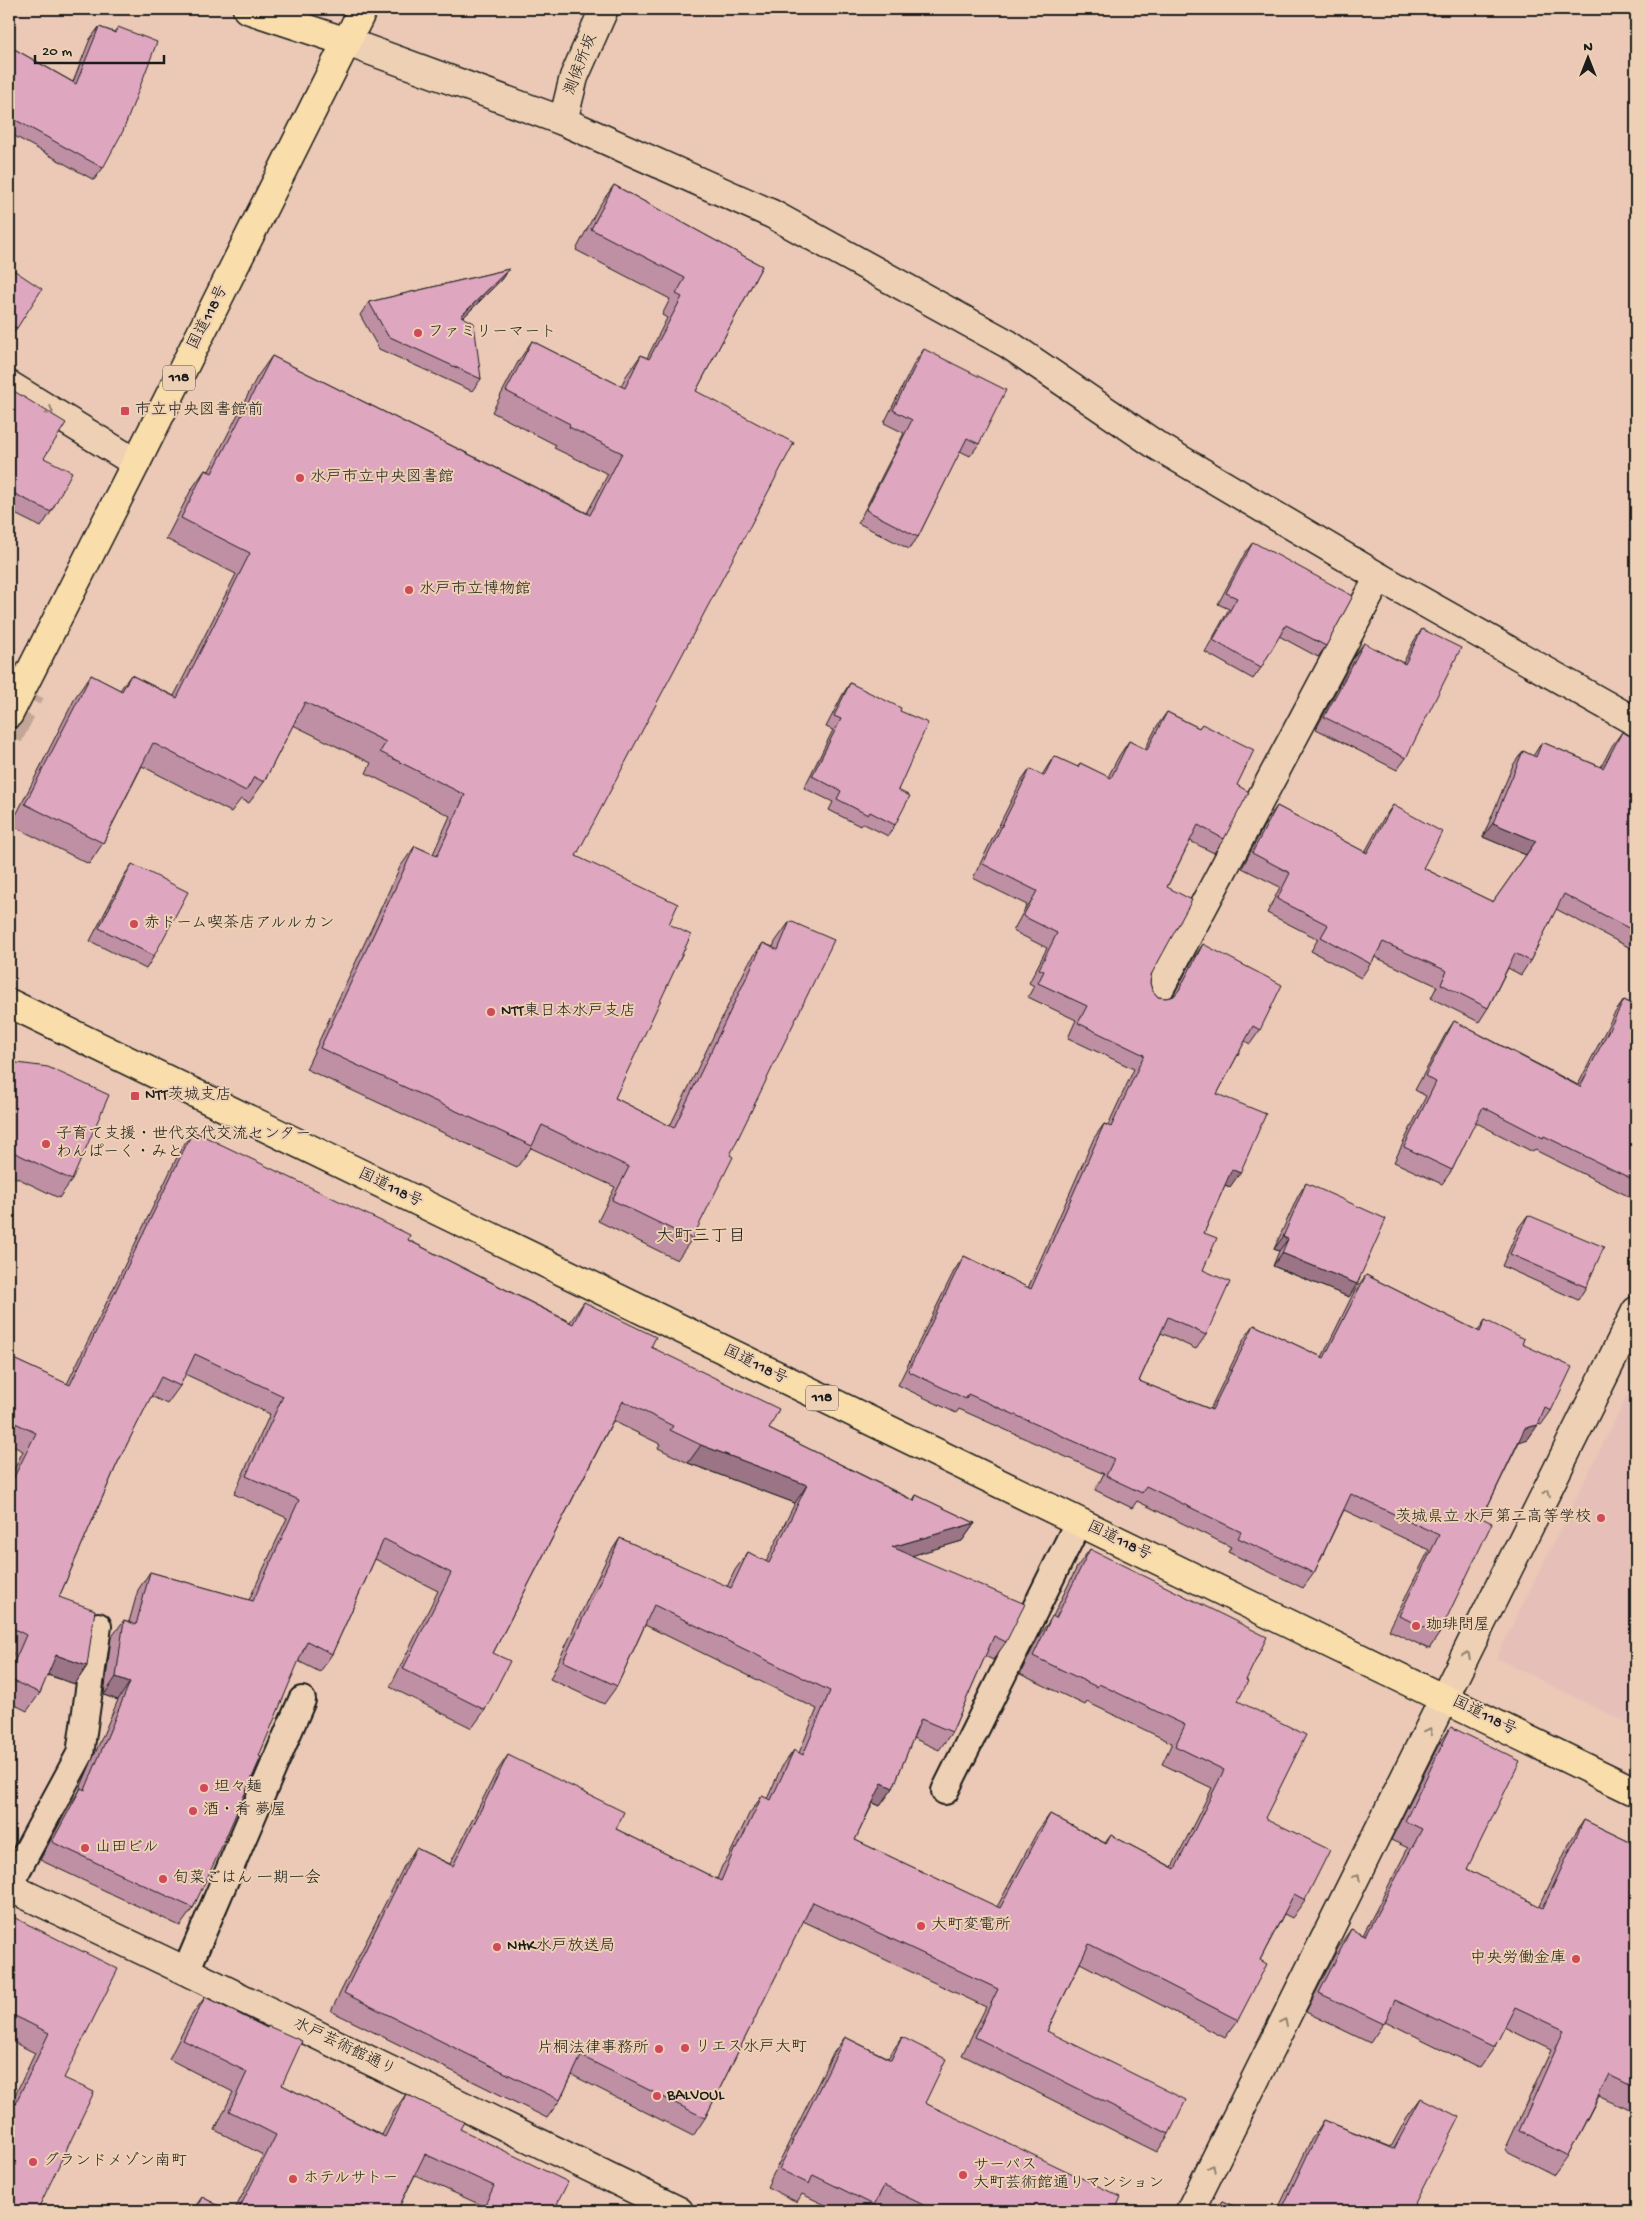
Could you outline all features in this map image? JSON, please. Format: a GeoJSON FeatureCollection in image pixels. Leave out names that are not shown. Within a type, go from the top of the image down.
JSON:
{"type":"FeatureCollection","features":[{"type":"Feature","properties":{"kind":"highway"},"geometry":{"type":"LineString","coordinates":[[247,9],[347,42]]}},
{"type":"Feature","properties":{"kind":"highway","name":"国道118号"},"geometry":{"type":"LineString","coordinates":[[9,714],[363,9]]}},
{"type":"Feature","properties":{"kind":"highway","name":"国道118号"},"geometry":{"type":"LineString","coordinates":[[9,1003],[1636,1792]]}},
{"type":"Feature","properties":{"kind":"street","name":"測候所坂"},"geometry":{"type":"LineString","coordinates":[[563,122],[574,77],[604,9]]}},
{"type":"Feature","properties":{"kind":"street"},"geometry":{"type":"LineString","coordinates":[[347,42],[563,122],[772,214],[999,340],[1156,445],[1379,577],[1636,722]]}},
{"type":"Feature","properties":{"kind":"street"},"geometry":{"type":"LineString","coordinates":[[9,385],[136,463]]}},
{"type":"Feature","properties":{"kind":"street"},"geometry":{"type":"LineString","coordinates":[[1155,997],[1379,577]]}},
{"type":"Feature","properties":{"kind":"street"},"geometry":{"type":"LineString","coordinates":[[1190,2211],[1446,1699],[1636,1311]]}},
{"type":"Feature","properties":{"kind":"street","name":"水戸芸術館通り"},"geometry":{"type":"LineString","coordinates":[[9,1886],[679,2211]]}},
{"type":"Feature","properties":{"kind":"lane"},"geometry":{"type":"LineString","coordinates":[[945,1791],[1078,1523]]}},
{"type":"Feature","properties":{"kind":"lane"},"geometry":{"type":"LineString","coordinates":[[9,1886],[80,1754],[98,1626]]}},
{"type":"Feature","properties":{"kind":"lane"},"geometry":{"type":"LineString","coordinates":[[186,1971],[302,1700]]}},
{"type":"Feature","properties":{"kind":"shaded area","name":"茨城県立 水戸第二高等学校"},"geometry":{"type":"Polygon","coordinates":[[[1636,1378],[1636,1728],[1496,1658],[1636,1378]]]}},
{"type":"Feature","properties":{"kind":"building"},"geometry":{"type":"Polygon","coordinates":[[[99,27],[116,33],[118,27],[157,42],[123,131],[103,168],[12,118],[9,125],[9,46],[76,84],[99,27]]]}},
{"type":"Feature","properties":{"kind":"building"},"geometry":{"type":"Polygon","coordinates":[[[614,185],[762,266],[696,391],[794,443],[576,856],[678,904],[669,924],[691,935],[615,1098],[674,1128],[763,943],[778,950],[790,921],[834,940],[730,1155],[733,1157],[692,1239],[612,1200],[629,1167],[542,1125],[532,1146],[320,1048],[415,846],[437,856],[465,795],[380,752],[386,742],[305,702],[264,782],[254,777],[246,791],[153,743],[103,843],[25,804],[91,675],[122,691],[131,675],[177,698],[250,553],[181,518],[205,470],[212,473],[272,356],[590,515],[622,453],[569,427],[570,424],[506,391],[532,341],[625,388],[641,355],[649,359],[682,297],[676,294],[685,278],[591,229],[614,185]]]}},
{"type":"Feature","properties":{"kind":"building"},"geometry":{"type":"Polygon","coordinates":[[[9,267],[42,289],[17,328],[9,323],[9,267]]]}},
{"type":"Feature","properties":{"kind":"building","name":"ファミリーマート"},"geometry":{"type":"Polygon","coordinates":[[[509,269],[461,316],[474,323],[481,379],[388,336],[369,302],[509,269]]]}},
{"type":"Feature","properties":{"kind":"building"},"geometry":{"type":"Polygon","coordinates":[[[924,349],[1006,390],[979,444],[967,438],[918,537],[866,510],[912,420],[893,410],[924,349]]]}},
{"type":"Feature","properties":{"kind":"building"},"geometry":{"type":"Polygon","coordinates":[[[9,388],[66,423],[44,458],[72,472],[51,512],[9,491],[9,388]]]}},
{"type":"Feature","properties":{"kind":"building"},"geometry":{"type":"Polygon","coordinates":[[[1253,542],[1353,596],[1326,646],[1286,625],[1261,668],[1213,640],[1237,598],[1226,593],[1253,542]]]}},
{"type":"Feature","properties":{"kind":"building"},"geometry":{"type":"Polygon","coordinates":[[[1422,629],[1461,648],[1406,758],[1324,717],[1364,643],[1405,664],[1422,629]]]}},
{"type":"Feature","properties":{"kind":"building"},"geometry":{"type":"Polygon","coordinates":[[[850,683],[901,708],[900,711],[928,723],[898,790],[910,796],[895,825],[870,812],[868,815],[837,799],[841,791],[812,776],[841,719],[834,716],[850,683]]]}},
{"type":"Feature","properties":{"kind":"building"},"geometry":{"type":"Polygon","coordinates":[[[1167,712],[1199,728],[1202,724],[1254,750],[1237,785],[1249,792],[1224,839],[1198,825],[1167,887],[1192,900],[1151,975],[1150,983],[1152,990],[1158,997],[1174,996],[1203,944],[1282,985],[1260,1030],[1253,1026],[1217,1094],[1266,1114],[1240,1173],[1232,1169],[1204,1233],[1217,1238],[1203,1270],[1230,1282],[1206,1335],[1168,1317],[1139,1381],[1212,1410],[1254,1325],[1324,1358],[1366,1275],[1480,1332],[1485,1320],[1524,1339],[1522,1344],[1572,1367],[1551,1411],[1545,1408],[1538,1425],[1525,1428],[1482,1518],[1492,1523],[1439,1634],[1399,1616],[1439,1535],[1351,1494],[1314,1573],[1238,1538],[1241,1532],[1146,1486],[1142,1493],[1106,1476],[1114,1459],[968,1394],[966,1399],[908,1371],[964,1256],[1031,1289],[1104,1124],[1111,1127],[1144,1055],[1078,1023],[1087,1006],[1038,983],[1044,971],[1039,969],[1057,933],[1023,916],[1037,891],[983,864],[1030,769],[1044,776],[1054,756],[1078,767],[1080,763],[1111,778],[1129,741],[1147,750],[1167,712]]]}},
{"type":"Feature","properties":{"kind":"building"},"geometry":{"type":"Polygon","coordinates":[[[1622,732],[1636,739],[1636,932],[1564,894],[1530,961],[1515,953],[1488,1008],[1441,984],[1447,971],[1383,942],[1371,964],[1321,937],[1328,925],[1277,899],[1290,873],[1252,853],[1277,806],[1367,853],[1393,805],[1442,832],[1423,868],[1493,902],[1536,841],[1493,823],[1523,751],[1536,757],[1542,742],[1603,768],[1622,732]]]}},
{"type":"Feature","properties":{"kind":"building","name":"赤ドーム喫茶店アルルカン"},"geometry":{"type":"Polygon","coordinates":[[[132,864],[188,892],[154,956],[99,928],[132,864]]]}},
{"type":"Feature","properties":{"kind":"building"},"geometry":{"type":"Polygon","coordinates":[[[1624,1000],[1636,1006],[1636,1181],[1544,1136],[1543,1138],[1483,1107],[1452,1170],[1404,1147],[1436,1082],[1425,1076],[1454,1021],[1580,1087],[1624,1000]]]}},
{"type":"Feature","properties":{"kind":"building","name":"子育て支援・世代交代交流センター わんぱーく・みと"},"geometry":{"type":"Polygon","coordinates":[[[9,1062],[48,1067],[109,1095],[72,1180],[9,1150],[9,1062]]]}},
{"type":"Feature","properties":{"kind":"building"},"geometry":{"type":"Polygon","coordinates":[[[193,1131],[410,1235],[408,1240],[573,1324],[584,1302],[656,1337],[651,1347],[779,1409],[769,1429],[914,1501],[916,1495],[975,1523],[892,1547],[1025,1604],[1006,1642],[994,1636],[952,1732],[921,1719],[893,1788],[882,1783],[855,1840],[1000,1908],[1050,1814],[1106,1844],[1111,1835],[1175,1869],[1224,1770],[1175,1746],[1185,1725],[1099,1684],[1097,1687],[1033,1656],[1052,1616],[1056,1618],[1090,1549],[1267,1637],[1238,1701],[1306,1735],[1265,1818],[1330,1850],[1305,1900],[1294,1894],[1260,1960],[1267,1964],[1238,2020],[1089,1944],[1047,2031],[1186,2100],[1169,2134],[975,2037],[998,1989],[813,1902],[705,2118],[581,2056],[560,2100],[344,1993],[416,1848],[453,1866],[508,1755],[624,1812],[616,1829],[721,1881],[735,1848],[737,1849],[762,1796],[771,1800],[794,1750],[803,1755],[830,1691],[654,1605],[617,1686],[563,1661],[620,1538],[731,1588],[748,1552],[769,1563],[807,1485],[701,1445],[670,1430],[673,1426],[623,1401],[493,1653],[510,1661],[485,1710],[403,1669],[451,1573],[384,1539],[332,1654],[307,1641],[259,1756],[261,1757],[193,1908],[52,1842],[81,1788],[85,1790],[130,1682],[116,1677],[124,1620],[136,1625],[150,1572],[253,1601],[299,1500],[246,1476],[283,1396],[195,1354],[180,1386],[161,1377],[117,1464],[59,1597],[95,1610],[87,1666],[56,1655],[40,1693],[9,1679],[9,1674],[26,1635],[9,1626],[9,1487],[36,1433],[9,1420],[9,1357],[70,1385],[193,1131]]]}},
{"type":"Feature","properties":{"kind":"building"},"geometry":{"type":"Polygon","coordinates":[[[1306,1183],[1386,1219],[1357,1284],[1282,1253],[1288,1239],[1283,1237],[1306,1183]]]}},
{"type":"Feature","properties":{"kind":"building"},"geometry":{"type":"Polygon","coordinates":[[[1528,1215],[1604,1247],[1586,1287],[1510,1254],[1528,1215]]]}},
{"type":"Feature","properties":{"kind":"building"},"geometry":{"type":"Polygon","coordinates":[[[1451,1727],[1520,1761],[1467,1869],[1543,1908],[1584,1820],[1636,1845],[1636,2088],[1609,2075],[1568,2156],[1519,2131],[1564,2030],[1515,2007],[1494,2048],[1395,2000],[1384,2024],[1319,1993],[1351,1929],[1365,1936],[1422,1829],[1405,1821],[1451,1727]]]}},
{"type":"Feature","properties":{"kind":"building"},"geometry":{"type":"Polygon","coordinates":[[[9,1915],[118,1969],[64,2078],[94,2092],[37,2211],[9,2211],[9,2117],[49,2033],[9,2013],[9,1915]]]}},
{"type":"Feature","properties":{"kind":"building"},"geometry":{"type":"Polygon","coordinates":[[[205,1997],[267,2028],[268,2026],[302,2041],[282,2085],[385,2137],[406,2094],[464,2122],[460,2129],[568,2182],[557,2204],[575,2211],[482,2211],[494,2186],[425,2154],[397,2211],[238,2211],[276,2135],[229,2111],[247,2072],[183,2040],[205,1997]]]}},
{"type":"Feature","properties":{"kind":"building"},"geometry":{"type":"Polygon","coordinates":[[[845,2037],[891,2060],[902,2037],[946,2059],[925,2103],[1121,2197],[1116,2208],[1124,2211],[936,2211],[884,2186],[874,2205],[813,2175],[809,2184],[779,2169],[845,2037]]]}},
{"type":"Feature","properties":{"kind":"building"},"geometry":{"type":"Polygon","coordinates":[[[1421,2098],[1459,2117],[1411,2211],[1281,2211],[1324,2120],[1394,2149],[1421,2098]]]}},
{"type":"Feature","properties":{"kind":"building"},"geometry":{"type":"Polygon","coordinates":[[[202,2197],[229,2211],[195,2211],[202,2197]]]}},
{"type":"Feature","properties":{"kind":"building"},"geometry":{"type":"Polygon","coordinates":[[[1222,2201],[1244,2211],[1217,2211],[1222,2201]]]}},
{"type":"Feature","properties":{"kind":"tunnel"},"geometry":{"type":"LineString","coordinates":[[9,736],[31,692]]}},
{"type":"Feature","properties":{"kind":"place","name":"ファミリーマート"},"geometry":{"type":"Point","coordinates":[418,333]}},
{"type":"Feature","properties":{"kind":"place","name":"市立中央図書館前"},"geometry":{"type":"Point","coordinates":[125,411]}},
{"type":"Feature","properties":{"kind":"place","name":"水戸市立中央図書館"},"geometry":{"type":"Point","coordinates":[300,478]}},
{"type":"Feature","properties":{"kind":"place","name":"水戸市立博物館"},"geometry":{"type":"Point","coordinates":[409,590]}},
{"type":"Feature","properties":{"kind":"place","name":"赤ドーム喫茶店アルルカン"},"geometry":{"type":"Point","coordinates":[134,924]}},
{"type":"Feature","properties":{"kind":"place","name":"NTT東日本水戸支店"},"geometry":{"type":"Point","coordinates":[491,1012]}},
{"type":"Feature","properties":{"kind":"place","name":"NTT茨城支店"},"geometry":{"type":"Point","coordinates":[135,1096]}},
{"type":"Feature","properties":{"kind":"place","name":"子育て支援・世代交代交流センター わんぱーく・みと"},"geometry":{"type":"Point","coordinates":[46,1144]}},
{"type":"Feature","properties":{"kind":"place","name":"茨城県立 水戸第二高等学校"},"geometry":{"type":"Point","coordinates":[1601,1518]}},
{"type":"Feature","properties":{"kind":"place","name":"珈琲問屋"},"geometry":{"type":"Point","coordinates":[1416,1626]}},
{"type":"Feature","properties":{"kind":"place","name":"坦々麺"},"geometry":{"type":"Point","coordinates":[204,1788]}},
{"type":"Feature","properties":{"kind":"place","name":"酒・肴 夢屋"},"geometry":{"type":"Point","coordinates":[193,1811]}},
{"type":"Feature","properties":{"kind":"place","name":"山田ビル"},"geometry":{"type":"Point","coordinates":[85,1848]}},
{"type":"Feature","properties":{"kind":"place","name":"旬菜ごはん 一期一会"},"geometry":{"type":"Point","coordinates":[163,1879]}},
{"type":"Feature","properties":{"kind":"place","name":"大町変電所"},"geometry":{"type":"Point","coordinates":[921,1926]}},
{"type":"Feature","properties":{"kind":"place","name":"NHK水戸放送局"},"geometry":{"type":"Point","coordinates":[497,1947]}},
{"type":"Feature","properties":{"kind":"place","name":"中央労働金庫"},"geometry":{"type":"Point","coordinates":[1576,1959]}},
{"type":"Feature","properties":{"kind":"place","name":"リエス水戸大町"},"geometry":{"type":"Point","coordinates":[685,2048]}},
{"type":"Feature","properties":{"kind":"place","name":"片桐法律事務所"},"geometry":{"type":"Point","coordinates":[659,2049]}},
{"type":"Feature","properties":{"kind":"place","name":"BALVOUL"},"geometry":{"type":"Point","coordinates":[657,2096]}},
{"type":"Feature","properties":{"kind":"place","name":"グランドメゾン南町"},"geometry":{"type":"Point","coordinates":[33,2162]}},
{"type":"Feature","properties":{"kind":"place","name":"サーパス 大町芸術館通りマンション"},"geometry":{"type":"Point","coordinates":[963,2175]}},
{"type":"Feature","properties":{"kind":"place","name":"ホテルサトー"},"geometry":{"type":"Point","coordinates":[293,2179]}},
{"type":"Feature","properties":{"kind":"district","name":"大町三丁目"},"geometry":{"type":"Point","coordinates":[701,1237]}}]}
